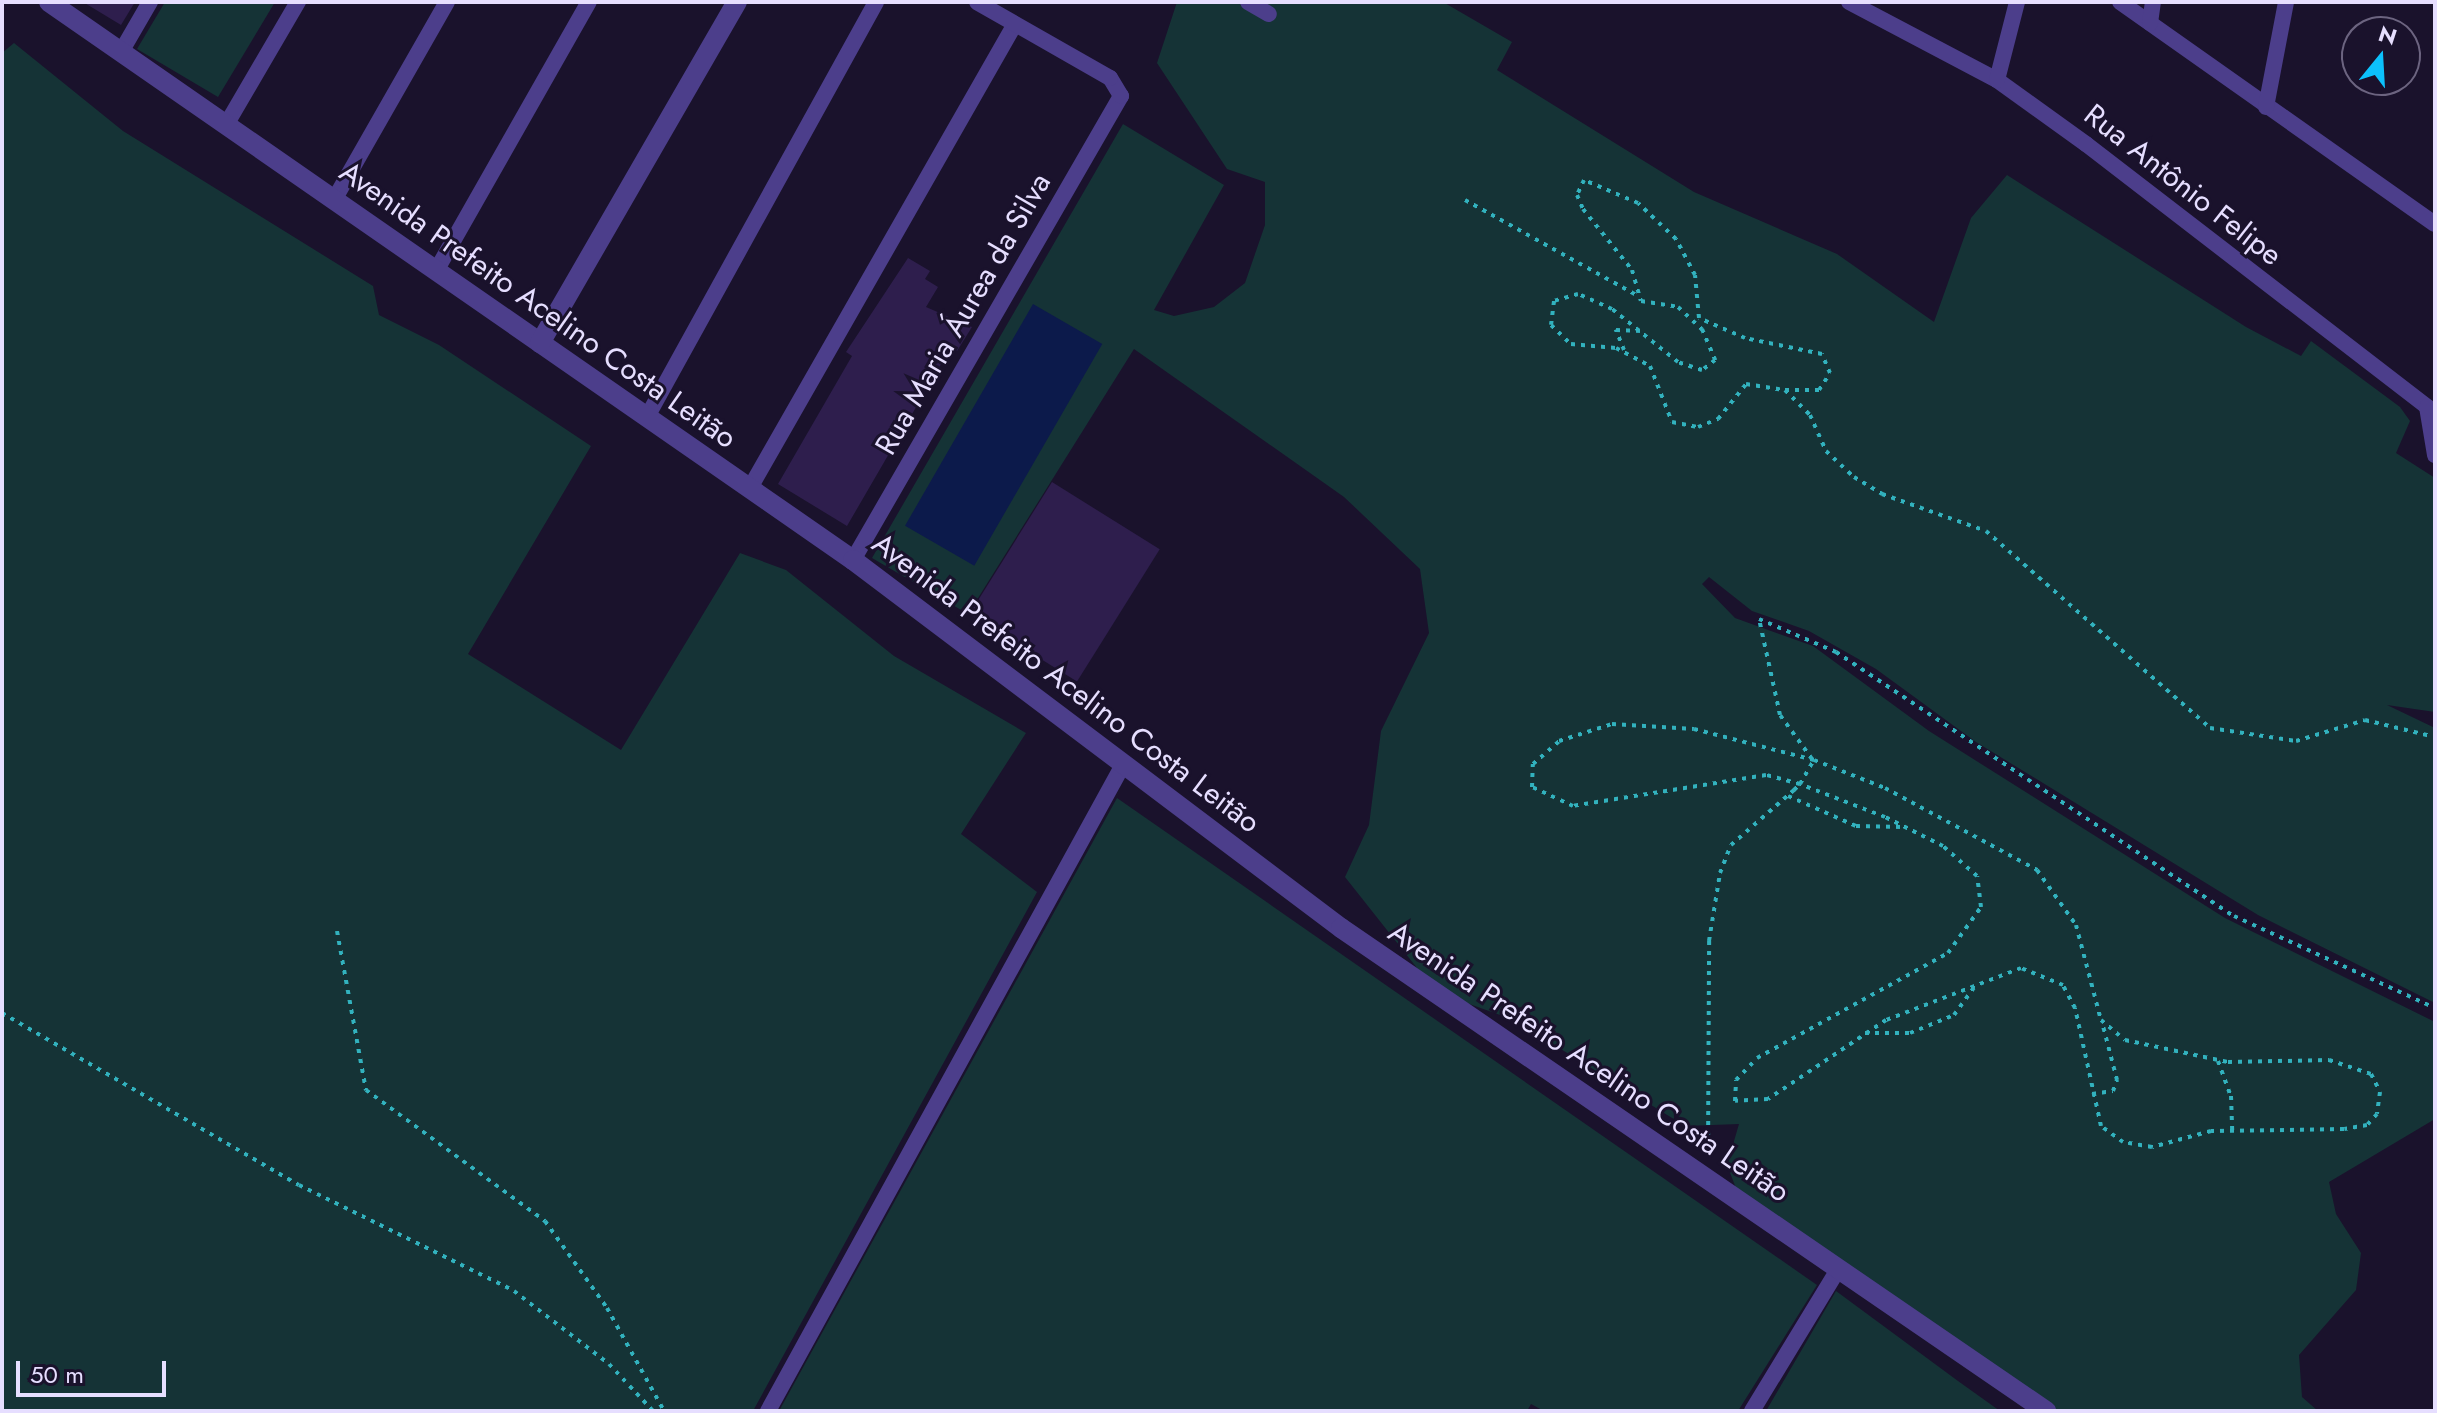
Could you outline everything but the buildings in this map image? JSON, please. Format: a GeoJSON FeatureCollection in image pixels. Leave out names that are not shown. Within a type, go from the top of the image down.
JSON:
{"type":"FeatureCollection","features":[{"type":"Feature","properties":{"kind":"street","name":"Avenida Prefeito Acelino Costa Leitão"},"geometry":{"type":"LineString","coordinates":[[49,2],[853,560],[1341,928],[2046,1411]]}},
{"type":"Feature","properties":{"kind":"street"},"geometry":{"type":"LineString","coordinates":[[121,52],[150,2]]}},
{"type":"Feature","properties":{"kind":"street"},"geometry":{"type":"LineString","coordinates":[[226,125],[298,2]]}},
{"type":"Feature","properties":{"kind":"street"},"geometry":{"type":"LineString","coordinates":[[334,200],[447,2]]}},
{"type":"Feature","properties":{"kind":"street"},"geometry":{"type":"LineString","coordinates":[[436,271],[589,2]]}},
{"type":"Feature","properties":{"kind":"street"},"geometry":{"type":"LineString","coordinates":[[540,343],[737,2]]}},
{"type":"Feature","properties":{"kind":"street"},"geometry":{"type":"LineString","coordinates":[[647,417],[876,2]]}},
{"type":"Feature","properties":{"kind":"street"},"geometry":{"type":"LineString","coordinates":[[750,488],[1015,24],[977,2]]}},
{"type":"Feature","properties":{"kind":"street"},"geometry":{"type":"LineString","coordinates":[[1248,2],[1269,14]]}},
{"type":"Feature","properties":{"kind":"street","name":"Rua Antônio Felipe"},"geometry":{"type":"LineString","coordinates":[[1849,2],[1997,80],[2431,402],[2435,455]]}},
{"type":"Feature","properties":{"kind":"street"},"geometry":{"type":"LineString","coordinates":[[1886,20],[1890,2]]}},
{"type":"Feature","properties":{"kind":"street"},"geometry":{"type":"LineString","coordinates":[[1997,80],[2017,2]]}},
{"type":"Feature","properties":{"kind":"street"},"geometry":{"type":"LineString","coordinates":[[2120,2],[2435,224]]}},
{"type":"Feature","properties":{"kind":"street"},"geometry":{"type":"LineString","coordinates":[[2150,23],[2153,2]]}},
{"type":"Feature","properties":{"kind":"street"},"geometry":{"type":"LineString","coordinates":[[2266,107],[2286,2]]}},
{"type":"Feature","properties":{"kind":"street","name":"Rua Maria Áurea da Silva"},"geometry":{"type":"LineString","coordinates":[[853,560],[1121,96],[1110,78],[1015,24]]}},
{"type":"Feature","properties":{"kind":"street"},"geometry":{"type":"LineString","coordinates":[[768,1411],[1124,763]]}},
{"type":"Feature","properties":{"kind":"street"},"geometry":{"type":"LineString","coordinates":[[1752,1411],[1839,1268]]}},
{"type":"Feature","properties":{"kind":"path"},"geometry":{"type":"LineString","coordinates":[[1465,200],[1638,297],[1647,305],[1678,307],[1702,329],[1715,360],[1702,370],[1678,362],[1644,331],[1588,297],[1554,301],[1551,325],[1571,344],[1624,350],[1655,371],[1665,408],[1682,426],[1718,419],[1746,384],[1785,390],[1819,390],[1830,373],[1822,354],[1745,338],[1699,318],[1695,275],[1676,239],[1638,203],[1584,180],[1577,195],[1583,209],[1632,270],[1638,297]]}},
{"type":"Feature","properties":{"kind":"path"},"geometry":{"type":"LineString","coordinates":[[1624,350],[1616,330],[1644,331]]}},
{"type":"Feature","properties":{"kind":"path"},"geometry":{"type":"LineString","coordinates":[[1785,390],[1810,415],[1826,451],[1854,477],[1882,494],[1986,531],[2210,728],[2296,741],[2365,720],[2435,737]]}},
{"type":"Feature","properties":{"kind":"path"},"geometry":{"type":"LineString","coordinates":[[1814,760],[1780,715],[1759,619],[1836,652],[2234,916],[2435,1008]]}},
{"type":"Feature","properties":{"kind":"path"},"geometry":{"type":"LineString","coordinates":[[2092,1094],[2113,1091],[2117,1080],[2101,1020],[2076,925],[2037,870],[1885,788],[1814,760],[1694,729],[1612,724],[1580,730],[1544,749],[1531,776],[1532,787],[1548,800],[1573,806],[1730,776],[1800,784],[1943,846],[1977,876],[1981,907],[1970,927],[1948,953],[1743,1069],[1735,1101],[1768,1099],[1863,1033],[1975,984],[2021,968],[2063,985],[2075,1008],[2092,1094],[2101,1126],[2136,1146],[2232,1131],[2367,1125],[2380,1092],[2371,1074],[2329,1060],[2218,1061],[2125,1040],[2101,1020]]}},
{"type":"Feature","properties":{"kind":"path"},"geometry":{"type":"LineString","coordinates":[[1706,1180],[1713,1055],[1709,941],[1720,873],[1742,833],[1800,784],[1814,760]]}},
{"type":"Feature","properties":{"kind":"path"},"geometry":{"type":"LineString","coordinates":[[1788,796],[1856,826],[1905,827]]}},
{"type":"Feature","properties":{"kind":"path"},"geometry":{"type":"LineString","coordinates":[[337,931],[366,1090],[545,1221],[607,1308],[664,1411]]}},
{"type":"Feature","properties":{"kind":"path"},"geometry":{"type":"LineString","coordinates":[[1863,1033],[1910,1033],[1954,1015],[1975,984]]}},
{"type":"Feature","properties":{"kind":"path"},"geometry":{"type":"LineString","coordinates":[[2,1013],[299,1185],[524,1297],[609,1364],[653,1411]]}},
{"type":"Feature","properties":{"kind":"path"},"geometry":{"type":"LineString","coordinates":[[2218,1061],[2231,1096],[2232,1131]]}},
{"type":"Feature","properties":{"kind":"green space"},"geometry":{"type":"Polygon","coordinates":[[[165,2],[275,2],[218,97],[137,49],[165,2]]]}},
{"type":"Feature","properties":{"kind":"green space"},"geometry":{"type":"Polygon","coordinates":[[[1177,2],[1443,2],[1512,42],[1497,70],[1694,192],[1837,254],[1934,322],[1971,218],[2007,175],[2246,327],[2301,356],[2311,341],[2400,407],[2410,421],[2396,453],[2435,478],[2435,712],[2387,705],[2435,728],[2435,1003],[2258,915],[1976,742],[1876,669],[1809,631],[1752,611],[1709,577],[1702,584],[1735,618],[1813,646],[1929,731],[2225,918],[2435,1022],[2435,1119],[2329,1182],[2336,1214],[2361,1253],[2356,1290],[2299,1355],[2302,1397],[2318,1411],[2056,1411],[1739,1196],[1727,1165],[1739,1124],[1685,1126],[1514,1020],[1436,992],[1345,877],[1369,825],[1381,731],[1429,633],[1420,569],[1344,497],[1134,349],[968,614],[872,558],[1123,124],[1224,185],[1154,310],[1174,316],[1214,307],[1245,283],[1265,225],[1265,182],[1227,169],[1157,63],[1177,2]]]}},
{"type":"Feature","properties":{"kind":"green space"},"geometry":{"type":"Polygon","coordinates":[[[14,43],[123,131],[373,286],[379,315],[439,345],[591,446],[468,654],[621,750],[740,553],[786,570],[894,656],[1026,733],[961,834],[1037,892],[753,1411],[2,1411],[2,53],[14,43]]]}},
{"type":"Feature","properties":{"kind":"green space"},"geometry":{"type":"Polygon","coordinates":[[[1117,798],[1817,1285],[1738,1411],[1544,1411],[1531,1404],[1527,1411],[779,1411],[1117,798]]]}},
{"type":"Feature","properties":{"kind":"green space"},"geometry":{"type":"Polygon","coordinates":[[[1836,1291],[1958,1381],[2000,1411],[1766,1411],[1836,1291]]]}},
{"type":"Feature","properties":{"kind":"water"},"geometry":{"type":"Polygon","coordinates":[[[1033,304],[1102,344],[974,566],[905,526],[1033,304]]]}}]}
